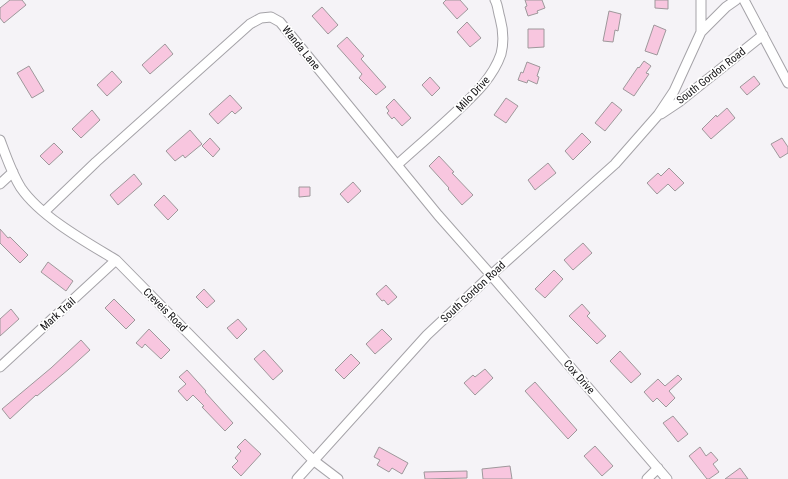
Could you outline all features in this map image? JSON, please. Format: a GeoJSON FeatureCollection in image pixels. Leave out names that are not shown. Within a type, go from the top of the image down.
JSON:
{"type":"FeatureCollection","features":[{"type":"Feature","properties":{"kind":"street","name":"Milo Drive"},"geometry":{"type":"LineString","coordinates":[[397,165],[478,91],[494,70],[501,53],[503,37],[495,0]]}},
{"type":"Feature","properties":{"kind":"street"},"geometry":{"type":"LineString","coordinates":[[701,0],[701,32]]}},
{"type":"Feature","properties":{"kind":"street","name":"South Gordon Road"},"geometry":{"type":"LineString","coordinates":[[297,479],[427,335],[491,275],[615,164],[658,115],[674,91],[701,32],[726,7],[736,0]]}},
{"type":"Feature","properties":{"kind":"street"},"geometry":{"type":"LineString","coordinates":[[744,0],[788,83]]}},
{"type":"Feature","properties":{"kind":"street","name":"Wanda Lane"},"geometry":{"type":"LineString","coordinates":[[44,212],[96,162],[250,24],[261,18],[271,17],[280,22],[438,215],[491,275]]}},
{"type":"Feature","properties":{"kind":"street","name":"South Gordon Road"},"geometry":{"type":"LineString","coordinates":[[658,115],[679,102],[763,35]]}},
{"type":"Feature","properties":{"kind":"street","name":"Creveis Road"},"geometry":{"type":"LineString","coordinates":[[0,140],[13,172],[21,187],[31,200],[78,238],[116,260],[313,460],[338,479]]}},
{"type":"Feature","properties":{"kind":"street"},"geometry":{"type":"LineString","coordinates":[[0,184],[13,172]]}},
{"type":"Feature","properties":{"kind":"street","name":"Mark Trail"},"geometry":{"type":"LineString","coordinates":[[0,367],[116,260]]}},
{"type":"Feature","properties":{"kind":"street","name":"Cox Drive"},"geometry":{"type":"LineString","coordinates":[[491,275],[667,479]]}},
{"type":"Feature","properties":{"kind":"street"},"geometry":{"type":"LineString","coordinates":[[647,479],[658,468]]}},
{"type":"Feature","properties":{"kind":"building"},"geometry":{"type":"Polygon","coordinates":[[[10,0],[22,0],[26,5],[4,23],[0,18],[0,8],[10,0]]]}},
{"type":"Feature","properties":{"kind":"building"},"geometry":{"type":"Polygon","coordinates":[[[446,0],[460,0],[468,9],[457,19],[443,3],[446,0]]]}},
{"type":"Feature","properties":{"kind":"building"},"geometry":{"type":"Polygon","coordinates":[[[525,0],[542,0],[545,8],[537,11],[538,13],[528,16],[525,7],[527,6],[525,0]]]}},
{"type":"Feature","properties":{"kind":"building"},"geometry":{"type":"Polygon","coordinates":[[[655,0],[668,0],[668,9],[655,8],[655,0]]]}},
{"type":"Feature","properties":{"kind":"building"},"geometry":{"type":"Polygon","coordinates":[[[322,7],[338,25],[328,34],[312,16],[322,7]]]}},
{"type":"Feature","properties":{"kind":"building"},"geometry":{"type":"Polygon","coordinates":[[[609,11],[621,14],[618,31],[615,30],[613,42],[603,41],[609,11]]]}},
{"type":"Feature","properties":{"kind":"building"},"geometry":{"type":"Polygon","coordinates":[[[467,22],[481,38],[470,47],[457,32],[467,22]]]}},
{"type":"Feature","properties":{"kind":"building"},"geometry":{"type":"Polygon","coordinates":[[[654,25],[666,30],[657,55],[645,51],[654,25]]]}},
{"type":"Feature","properties":{"kind":"building"},"geometry":{"type":"Polygon","coordinates":[[[528,29],[544,29],[544,47],[528,48],[528,29]]]}},
{"type":"Feature","properties":{"kind":"building"},"geometry":{"type":"Polygon","coordinates":[[[347,37],[364,56],[361,59],[386,87],[376,95],[359,78],[362,74],[337,46],[347,37]]]}},
{"type":"Feature","properties":{"kind":"building"},"geometry":{"type":"Polygon","coordinates":[[[165,44],[173,54],[150,74],[142,65],[165,44]]]}},
{"type":"Feature","properties":{"kind":"building"},"geometry":{"type":"Polygon","coordinates":[[[644,61],[651,66],[646,73],[649,74],[634,96],[623,89],[644,61]]]}},
{"type":"Feature","properties":{"kind":"building"},"geometry":{"type":"Polygon","coordinates":[[[527,62],[540,67],[537,76],[539,77],[537,84],[528,80],[527,83],[518,80],[521,72],[523,73],[527,62]]]}},
{"type":"Feature","properties":{"kind":"building"},"geometry":{"type":"Polygon","coordinates":[[[29,66],[44,91],[32,98],[17,73],[29,66]]]}},
{"type":"Feature","properties":{"kind":"building"},"geometry":{"type":"Polygon","coordinates":[[[112,71],[122,82],[107,96],[97,85],[112,71]]]}},
{"type":"Feature","properties":{"kind":"building"},"geometry":{"type":"Polygon","coordinates":[[[754,76],[760,84],[747,95],[740,87],[754,76]]]}},
{"type":"Feature","properties":{"kind":"building"},"geometry":{"type":"Polygon","coordinates":[[[430,77],[440,88],[432,96],[422,85],[430,77]]]}},
{"type":"Feature","properties":{"kind":"building"},"geometry":{"type":"Polygon","coordinates":[[[230,95],[242,108],[235,114],[232,111],[218,124],[209,114],[230,95]]]}},
{"type":"Feature","properties":{"kind":"building"},"geometry":{"type":"Polygon","coordinates":[[[506,98],[518,106],[506,123],[494,115],[506,98]]]}},
{"type":"Feature","properties":{"kind":"building"},"geometry":{"type":"Polygon","coordinates":[[[394,99],[411,118],[402,126],[394,117],[392,119],[387,113],[389,111],[386,107],[394,99]]]}},
{"type":"Feature","properties":{"kind":"building"},"geometry":{"type":"Polygon","coordinates":[[[612,102],[622,110],[605,131],[595,123],[612,102]]]}},
{"type":"Feature","properties":{"kind":"building"},"geometry":{"type":"Polygon","coordinates":[[[727,108],[735,118],[711,139],[702,129],[716,115],[717,117],[727,108]]]}},
{"type":"Feature","properties":{"kind":"building"},"geometry":{"type":"Polygon","coordinates":[[[92,110],[100,120],[81,138],[72,129],[92,110]]]}},
{"type":"Feature","properties":{"kind":"building"},"geometry":{"type":"Polygon","coordinates":[[[190,130],[202,144],[185,158],[183,155],[175,161],[166,151],[190,130]]]}},
{"type":"Feature","properties":{"kind":"building"},"geometry":{"type":"Polygon","coordinates":[[[582,133],[591,142],[573,160],[565,151],[582,133]]]}},
{"type":"Feature","properties":{"kind":"building"},"geometry":{"type":"Polygon","coordinates":[[[210,138],[220,149],[213,157],[202,146],[210,138]]]}},
{"type":"Feature","properties":{"kind":"building"},"geometry":{"type":"Polygon","coordinates":[[[782,138],[788,147],[788,153],[780,158],[771,144],[782,138]]]}},
{"type":"Feature","properties":{"kind":"building"},"geometry":{"type":"Polygon","coordinates":[[[54,143],[63,152],[49,165],[40,156],[54,143]]]}},
{"type":"Feature","properties":{"kind":"building"},"geometry":{"type":"Polygon","coordinates":[[[439,156],[454,172],[452,173],[473,195],[462,205],[429,166],[439,156]]]}},
{"type":"Feature","properties":{"kind":"building"},"geometry":{"type":"Polygon","coordinates":[[[548,163],[556,173],[535,190],[528,180],[548,163]]]}},
{"type":"Feature","properties":{"kind":"building"},"geometry":{"type":"Polygon","coordinates":[[[669,168],[684,183],[675,191],[668,184],[657,194],[647,183],[658,173],[661,176],[669,168]]]}},
{"type":"Feature","properties":{"kind":"building"},"geometry":{"type":"Polygon","coordinates":[[[134,174],[142,184],[118,205],[110,195],[134,174]]]}},
{"type":"Feature","properties":{"kind":"building"},"geometry":{"type":"Polygon","coordinates":[[[353,182],[361,191],[348,203],[340,194],[353,182]]]}},
{"type":"Feature","properties":{"kind":"building"},"geometry":{"type":"Polygon","coordinates":[[[299,187],[310,187],[310,196],[299,197],[299,187]]]}},
{"type":"Feature","properties":{"kind":"building"},"geometry":{"type":"Polygon","coordinates":[[[164,195],[178,210],[168,220],[154,205],[164,195]]]}},
{"type":"Feature","properties":{"kind":"building"},"geometry":{"type":"Polygon","coordinates":[[[0,229],[28,255],[20,263],[0,243],[0,229]]]}},
{"type":"Feature","properties":{"kind":"building"},"geometry":{"type":"Polygon","coordinates":[[[583,243],[592,253],[573,270],[564,260],[583,243]]]}},
{"type":"Feature","properties":{"kind":"building"},"geometry":{"type":"Polygon","coordinates":[[[48,262],[73,281],[66,291],[41,272],[48,262]]]}},
{"type":"Feature","properties":{"kind":"building"},"geometry":{"type":"Polygon","coordinates":[[[554,270],[563,279],[545,298],[535,289],[554,270]]]}},
{"type":"Feature","properties":{"kind":"building"},"geometry":{"type":"Polygon","coordinates":[[[386,285],[397,297],[388,305],[376,294],[386,285]]]}},
{"type":"Feature","properties":{"kind":"building"},"geometry":{"type":"Polygon","coordinates":[[[204,289],[215,301],[207,308],[196,297],[204,289]]]}},
{"type":"Feature","properties":{"kind":"building"},"geometry":{"type":"Polygon","coordinates":[[[114,299],[135,320],[126,329],[105,308],[114,299]]]}},
{"type":"Feature","properties":{"kind":"building"},"geometry":{"type":"Polygon","coordinates":[[[582,304],[590,313],[587,316],[606,336],[597,344],[569,316],[582,304]]]}},
{"type":"Feature","properties":{"kind":"building"},"geometry":{"type":"Polygon","coordinates":[[[11,309],[19,319],[0,336],[0,319],[11,309]]]}},
{"type":"Feature","properties":{"kind":"building"},"geometry":{"type":"Polygon","coordinates":[[[238,319],[247,329],[237,339],[227,328],[238,319]]]}},
{"type":"Feature","properties":{"kind":"building"},"geometry":{"type":"Polygon","coordinates":[[[149,329],[170,350],[161,359],[145,344],[142,348],[136,343],[149,329]]]}},
{"type":"Feature","properties":{"kind":"building"},"geometry":{"type":"Polygon","coordinates":[[[382,329],[392,339],[375,354],[366,344],[382,329]]]}},
{"type":"Feature","properties":{"kind":"building"},"geometry":{"type":"Polygon","coordinates":[[[81,340],[90,350],[10,419],[2,409],[51,368],[81,340]]]}},
{"type":"Feature","properties":{"kind":"building"},"geometry":{"type":"Polygon","coordinates":[[[264,350],[283,371],[273,380],[254,359],[264,350]]]}},
{"type":"Feature","properties":{"kind":"building"},"geometry":{"type":"Polygon","coordinates":[[[620,351],[641,374],[631,383],[610,361],[620,351]]]}},
{"type":"Feature","properties":{"kind":"building"},"geometry":{"type":"Polygon","coordinates":[[[351,354],[360,363],[344,379],[335,370],[351,354]]]}},
{"type":"Feature","properties":{"kind":"building"},"geometry":{"type":"Polygon","coordinates":[[[485,369],[493,378],[475,395],[464,383],[473,375],[475,377],[485,369]]]}},
{"type":"Feature","properties":{"kind":"building"},"geometry":{"type":"Polygon","coordinates":[[[187,370],[233,423],[225,431],[202,407],[204,406],[193,395],[187,401],[178,391],[186,384],[179,377],[187,370]]]}},
{"type":"Feature","properties":{"kind":"building"},"geometry":{"type":"Polygon","coordinates":[[[678,375],[682,379],[669,391],[675,398],[666,407],[657,398],[653,402],[644,392],[658,379],[665,386],[678,375]]]}},
{"type":"Feature","properties":{"kind":"building"},"geometry":{"type":"Polygon","coordinates":[[[535,382],[577,430],[568,439],[525,391],[535,382]]]}},
{"type":"Feature","properties":{"kind":"building"},"geometry":{"type":"Polygon","coordinates":[[[673,416],[688,434],[678,442],[663,423],[673,416]]]}},
{"type":"Feature","properties":{"kind":"building"},"geometry":{"type":"Polygon","coordinates":[[[245,439],[261,454],[241,476],[232,467],[238,461],[235,458],[241,451],[237,447],[245,439]]]}},
{"type":"Feature","properties":{"kind":"building"},"geometry":{"type":"Polygon","coordinates":[[[595,446],[613,466],[602,476],[584,456],[595,446]]]}},
{"type":"Feature","properties":{"kind":"building"},"geometry":{"type":"Polygon","coordinates":[[[379,447],[408,463],[402,474],[392,468],[389,472],[377,465],[380,460],[374,457],[379,447]]]}},
{"type":"Feature","properties":{"kind":"building"},"geometry":{"type":"Polygon","coordinates":[[[700,447],[706,456],[711,452],[718,460],[713,464],[719,472],[709,479],[707,479],[689,456],[700,447]]]}},
{"type":"Feature","properties":{"kind":"building"},"geometry":{"type":"Polygon","coordinates":[[[510,466],[512,479],[483,479],[482,469],[510,466]]]}},
{"type":"Feature","properties":{"kind":"building"},"geometry":{"type":"Polygon","coordinates":[[[740,468],[748,479],[725,479],[740,468]]]}},
{"type":"Feature","properties":{"kind":"building"},"geometry":{"type":"Polygon","coordinates":[[[467,471],[467,478],[425,479],[424,472],[467,471]]]}}]}
